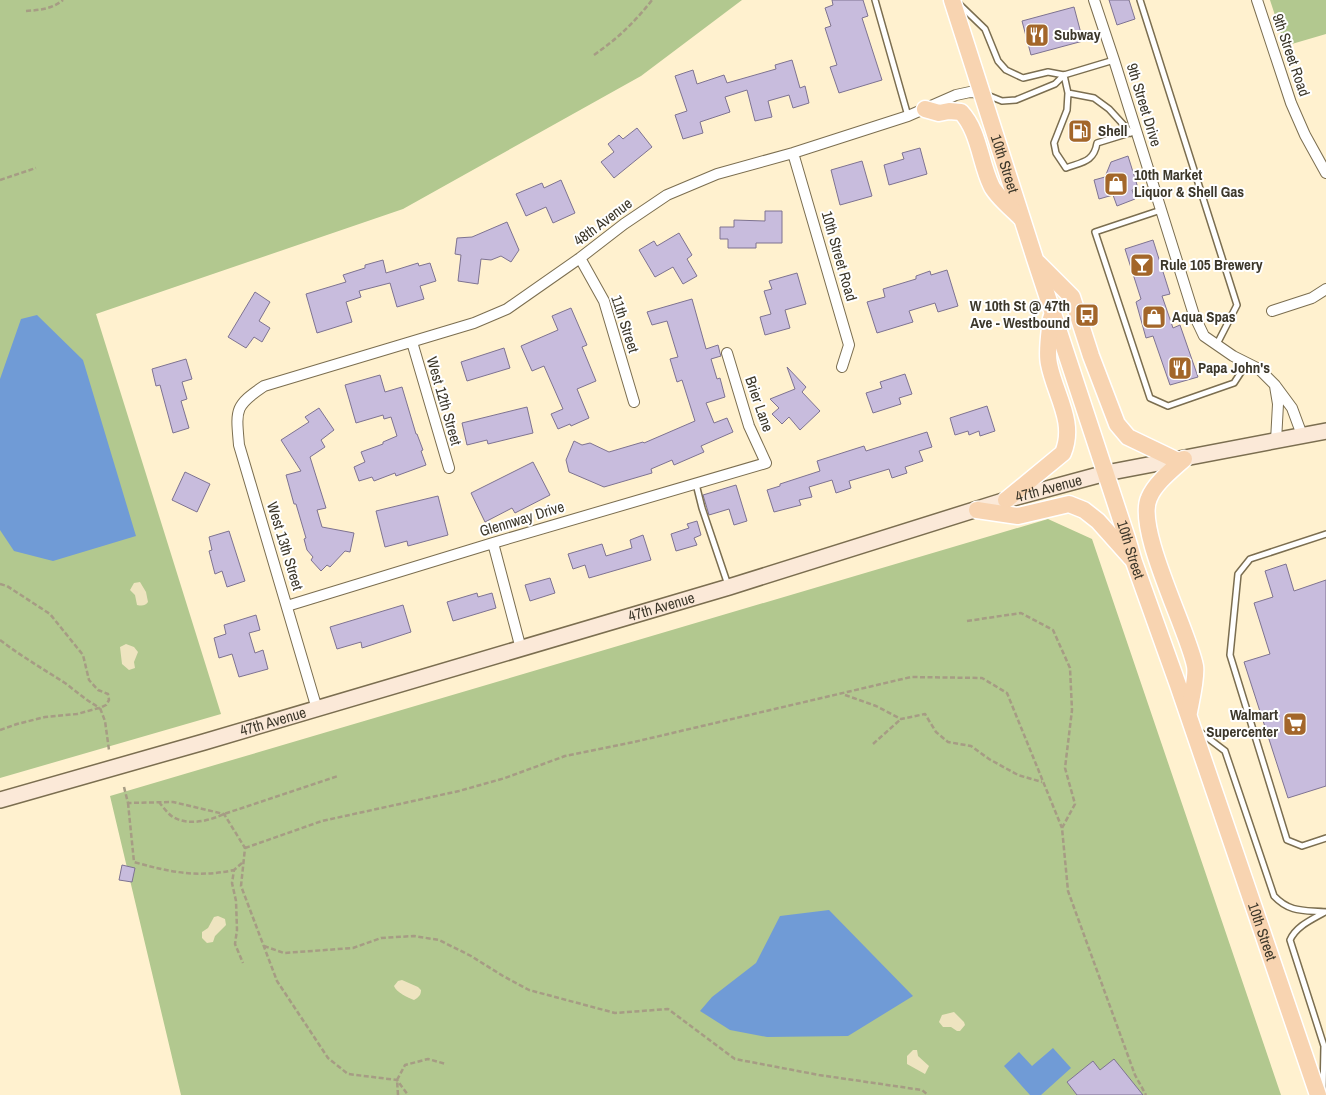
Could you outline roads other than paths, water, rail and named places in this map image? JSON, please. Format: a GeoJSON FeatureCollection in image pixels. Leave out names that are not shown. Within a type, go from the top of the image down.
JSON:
{"type":"FeatureCollection","features":[{"type":"Feature","properties":{"kind":"main road","name":"10th Street"},"geometry":{"type":"LineString","coordinates":[[953,0],[1134,562],[1318,1095]]}},
{"type":"Feature","properties":{"kind":"main road"},"geometry":{"type":"LineString","coordinates":[[925,109],[939,113],[949,111],[961,112],[966,117],[974,134],[991,187],[1023,221]]}},
{"type":"Feature","properties":{"kind":"main road"},"geometry":{"type":"LineString","coordinates":[[1035,259],[1072,297],[1091,356],[1117,424],[1128,437],[1180,460],[1148,499],[1147,521],[1154,549],[1196,668],[1190,721]]}},
{"type":"Feature","properties":{"kind":"main road"},"geometry":{"type":"LineString","coordinates":[[1006,500],[1063,453],[1068,442],[1067,423],[1048,362],[1051,308]]}},
{"type":"Feature","properties":{"kind":"main road","name":"47th Avenue"},"geometry":{"type":"LineString","coordinates":[[0,800],[729,588],[1006,500],[1106,473],[1326,431]]}},
{"type":"Feature","properties":{"kind":"main road"},"geometry":{"type":"LineString","coordinates":[[977,510],[1018,516],[1069,504],[1084,510],[1098,521],[1134,562]]}},
{"type":"Feature","properties":{"kind":"street","name":"9th Street Drive"},"geometry":{"type":"LineString","coordinates":[[1094,0],[1114,60],[1134,132],[1194,316],[1204,336],[1246,363],[1259,369],[1275,385],[1292,408],[1302,435]]}},
{"type":"Feature","properties":{"kind":"street","name":"9th Street Road"},"geometry":{"type":"LineString","coordinates":[[1257,0],[1305,136],[1326,173]]}},
{"type":"Feature","properties":{"kind":"street","name":"48th Avenue"},"geometry":{"type":"LineString","coordinates":[[250,394],[264,386],[474,323],[507,309],[667,195],[717,174],[908,116],[956,95],[970,92],[982,93]]}},
{"type":"Feature","properties":{"kind":"street","name":"10th Street Road"},"geometry":{"type":"LineString","coordinates":[[793,152],[849,345],[842,367]]}},
{"type":"Feature","properties":{"kind":"street","name":"11th Street"},"geometry":{"type":"LineString","coordinates":[[580,258],[604,301],[634,402]]}},
{"type":"Feature","properties":{"kind":"street"},"geometry":{"type":"LineString","coordinates":[[1272,312],[1312,298],[1326,289]]}},
{"type":"Feature","properties":{"kind":"street","name":"West 12th Street"},"geometry":{"type":"LineString","coordinates":[[412,342],[449,468]]}},
{"type":"Feature","properties":{"kind":"street","name":"Brier Lane"},"geometry":{"type":"LineString","coordinates":[[727,354],[749,426],[766,463]]}},
{"type":"Feature","properties":{"kind":"street"},"geometry":{"type":"LineString","coordinates":[[1275,385],[1278,404],[1276,441]]}},
{"type":"Feature","properties":{"kind":"street","name":"West 13th Street"},"geometry":{"type":"LineString","coordinates":[[250,394],[240,404],[237,422],[239,445],[317,709]]}},
{"type":"Feature","properties":{"kind":"street","name":"Glennway Drive"},"geometry":{"type":"LineString","coordinates":[[287,606],[766,463]]}},
{"type":"Feature","properties":{"kind":"street"},"geometry":{"type":"LineString","coordinates":[[493,543],[521,649]]}},
{"type":"Feature","properties":{"kind":"lane"},"geometry":{"type":"LineString","coordinates":[[875,0],[908,116]]}},
{"type":"Feature","properties":{"kind":"lane"},"geometry":{"type":"LineString","coordinates":[[953,0],[985,29],[998,61],[1006,70],[1023,78],[1048,72],[1064,75],[1114,60]]}},
{"type":"Feature","properties":{"kind":"lane"},"geometry":{"type":"LineString","coordinates":[[1140,0],[1237,305],[1217,344]]}},
{"type":"Feature","properties":{"kind":"lane"},"geometry":{"type":"LineString","coordinates":[[982,93],[1002,101],[1016,100],[1055,84],[1064,75]]}},
{"type":"Feature","properties":{"kind":"lane"},"geometry":{"type":"LineString","coordinates":[[1064,75],[1068,93],[1067,110],[1054,143],[1056,152],[1066,168],[1092,158],[1096,152],[1097,144],[1134,132],[1110,109],[1094,98],[1068,93]]}},
{"type":"Feature","properties":{"kind":"lane"},"geometry":{"type":"LineString","coordinates":[[1161,210],[1095,232],[1150,398],[1168,406],[1234,384],[1246,363]]}},
{"type":"Feature","properties":{"kind":"lane"},"geometry":{"type":"LineString","coordinates":[[696,483],[702,508],[729,588]]}},
{"type":"Feature","properties":{"kind":"lane"},"geometry":{"type":"LineString","coordinates":[[1326,534],[1250,559],[1238,574],[1230,655],[1287,840],[1302,846],[1326,838]]}},
{"type":"Feature","properties":{"kind":"lane"},"geometry":{"type":"LineString","coordinates":[[1190,721],[1225,751],[1274,896],[1291,909],[1326,912]]}},
{"type":"Feature","properties":{"kind":"lane"},"geometry":{"type":"LineString","coordinates":[[1323,1095],[1324,1046],[1290,940],[1293,933],[1303,925],[1326,912]]}},
{"type":"Feature","properties":{"kind":"water"},"geometry":{"type":"Polygon","coordinates":[[[37,315],[83,360],[136,536],[53,561],[14,551],[0,530],[0,379],[21,319],[37,315]]]}},
{"type":"Feature","properties":{"kind":"water"},"geometry":{"type":"Polygon","coordinates":[[[829,910],[913,996],[848,1036],[767,1037],[730,1030],[700,1011],[712,997],[756,963],[780,916],[829,910]]]}},
{"type":"Feature","properties":{"kind":"water"},"geometry":{"type":"Polygon","coordinates":[[[1053,1048],[1071,1068],[1041,1095],[1030,1095],[1004,1066],[1019,1052],[1032,1066],[1053,1048]]]}},
{"type":"Feature","properties":{"kind":"place","name":"Subway"},"geometry":{"type":"Point","coordinates":[1037,35]}},
{"type":"Feature","properties":{"kind":"place","name":"Shell"},"geometry":{"type":"Point","coordinates":[1080,131]}},
{"type":"Feature","properties":{"kind":"place","name":"10th Market Liquor & Shell Gas"},"geometry":{"type":"Point","coordinates":[1116,184]}},
{"type":"Feature","properties":{"kind":"place","name":"Rule 105 Brewery"},"geometry":{"type":"Point","coordinates":[1142,265]}},
{"type":"Feature","properties":{"kind":"place","name":"W 10th St @ 47th Ave - Westbound"},"geometry":{"type":"Point","coordinates":[1087,315]}},
{"type":"Feature","properties":{"kind":"place","name":"Aqua Spas"},"geometry":{"type":"Point","coordinates":[1154,317]}},
{"type":"Feature","properties":{"kind":"place","name":"Papa John's"},"geometry":{"type":"Point","coordinates":[1180,368]}},
{"type":"Feature","properties":{"kind":"place","name":"Walmart Supercenter"},"geometry":{"type":"Point","coordinates":[1295,724]}}]}
